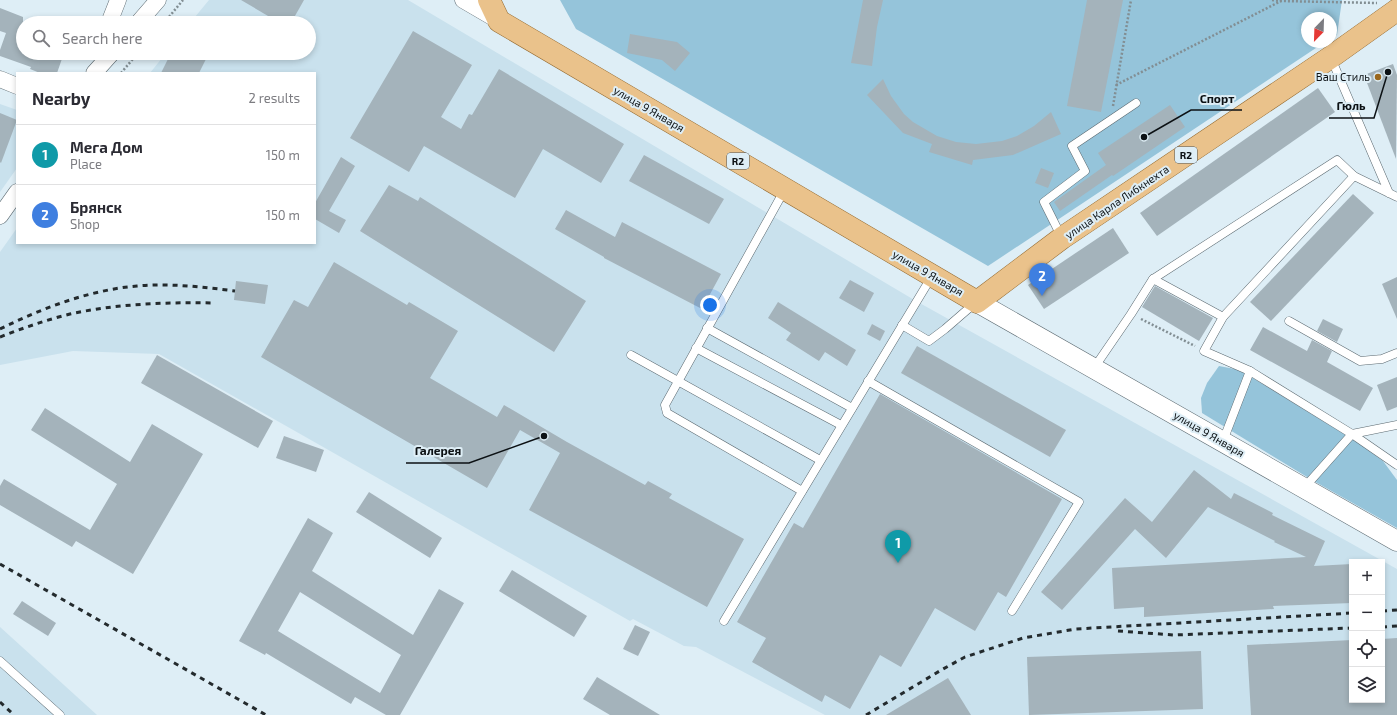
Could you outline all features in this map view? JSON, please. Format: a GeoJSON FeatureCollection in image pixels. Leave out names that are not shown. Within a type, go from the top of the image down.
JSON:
{"type":"FeatureCollection","features":[{"type":"Feature","properties":{"kind":"main road"},"geometry":{"type":"LineString","coordinates":[[489,0],[499,21]]}},
{"type":"Feature","properties":{"kind":"main road","name":"улица Карла Либкнехта"},"geometry":{"type":"LineString","coordinates":[[977,302],[1062,238],[1331,57],[1390,6]]}},
{"type":"Feature","properties":{"kind":"main road","name":"улица 9 Января"},"geometry":{"type":"LineString","coordinates":[[499,21],[977,302]]}},
{"type":"Feature","properties":{"kind":"street"},"geometry":{"type":"LineString","coordinates":[[112,16],[118,0]]}},
{"type":"Feature","properties":{"kind":"street"},"geometry":{"type":"LineString","coordinates":[[144,16],[158,0]]}},
{"type":"Feature","properties":{"kind":"street","name":"улица 9 Января"},"geometry":{"type":"LineString","coordinates":[[463,0],[499,21]]}},
{"type":"Feature","properties":{"kind":"street"},"geometry":{"type":"LineString","coordinates":[[91,72],[96,60]]}},
{"type":"Feature","properties":{"kind":"street"},"geometry":{"type":"LineString","coordinates":[[95,72],[106,60]]}},
{"type":"Feature","properties":{"kind":"street"},"geometry":{"type":"LineString","coordinates":[[0,79],[16,86]]}},
{"type":"Feature","properties":{"kind":"street"},"geometry":{"type":"LineString","coordinates":[[0,216],[16,193]]}},
{"type":"Feature","properties":{"kind":"street","name":"улица 9 Января"},"geometry":{"type":"LineString","coordinates":[[977,302],[1397,541]]}},
{"type":"Feature","properties":{"kind":"lane"},"geometry":{"type":"LineString","coordinates":[[1331,57],[1389,193]]}},
{"type":"Feature","properties":{"kind":"lane"},"geometry":{"type":"LineString","coordinates":[[1062,238],[1044,202],[1085,171],[1072,146],[1136,103]]}},
{"type":"Feature","properties":{"kind":"lane"},"geometry":{"type":"LineString","coordinates":[[1094,368],[1153,279],[1338,160],[1354,176],[1397,197]]}},
{"type":"Feature","properties":{"kind":"lane"},"geometry":{"type":"LineString","coordinates":[[1354,176],[1223,316],[1204,351],[1250,371],[1352,434],[1397,464]]}},
{"type":"Feature","properties":{"kind":"lane"},"geometry":{"type":"LineString","coordinates":[[785,189],[664,405],[667,413],[802,491]]}},
{"type":"Feature","properties":{"kind":"lane"},"geometry":{"type":"LineString","coordinates":[[724,621],[932,276]]}},
{"type":"Feature","properties":{"kind":"lane"},"geometry":{"type":"LineString","coordinates":[[1153,279],[1223,316]]}},
{"type":"Feature","properties":{"kind":"lane"},"geometry":{"type":"LineString","coordinates":[[902,325],[929,340],[945,329],[977,302]]}},
{"type":"Feature","properties":{"kind":"lane"},"geometry":{"type":"LineString","coordinates":[[1289,321],[1360,360],[1382,359],[1397,353]]}},
{"type":"Feature","properties":{"kind":"lane"},"geometry":{"type":"LineString","coordinates":[[707,328],[852,408]]}},
{"type":"Feature","properties":{"kind":"lane"},"geometry":{"type":"LineString","coordinates":[[696,348],[841,426]]}},
{"type":"Feature","properties":{"kind":"lane"},"geometry":{"type":"LineString","coordinates":[[631,355],[820,460]]}},
{"type":"Feature","properties":{"kind":"lane"},"geometry":{"type":"LineString","coordinates":[[1222,442],[1250,371]]}},
{"type":"Feature","properties":{"kind":"lane"},"geometry":{"type":"LineString","coordinates":[[868,381],[1079,502],[1012,612]]}},
{"type":"Feature","properties":{"kind":"lane"},"geometry":{"type":"LineString","coordinates":[[1304,488],[1352,434],[1397,425]]}},
{"type":"Feature","properties":{"kind":"lane"},"geometry":{"type":"LineString","coordinates":[[0,661],[60,715]]}},
{"type":"Feature","properties":{"kind":"path"},"geometry":{"type":"LineString","coordinates":[[170,16],[183,0]]}},
{"type":"Feature","properties":{"kind":"path"},"geometry":{"type":"LineString","coordinates":[[1110,120],[1131,0]]}},
{"type":"Feature","properties":{"kind":"path"},"geometry":{"type":"LineString","coordinates":[[1272,0],[1390,6]]}},
{"type":"Feature","properties":{"kind":"path"},"geometry":{"type":"LineString","coordinates":[[1116,85],[1281,1]]}},
{"type":"Feature","properties":{"kind":"path"},"geometry":{"type":"LineString","coordinates":[[122,72],[132,60]]}},
{"type":"Feature","properties":{"kind":"path"},"geometry":{"type":"LineString","coordinates":[[1131,314],[1204,351]]}},
{"type":"Feature","properties":{"kind":"shaded area"},"geometry":{"type":"Polygon","coordinates":[[[209,0],[408,0],[916,301],[1379,559],[1349,559],[1349,703],[1385,703],[1385,562],[1397,569],[1397,715],[825,715],[696,647],[684,646],[633,619],[630,621],[159,354],[73,351],[0,365],[0,252],[16,229],[16,244],[316,244],[316,72],[151,72],[160,60],[316,60],[316,16],[196,16],[209,0]]]}},
{"type":"Feature","properties":{"kind":"shaded area"},"geometry":{"type":"Polygon","coordinates":[[[560,0],[1342,0],[1337,35],[1337,12],[1301,12],[1301,48],[1316,48],[988,266],[576,29],[560,0]]]}},
{"type":"Feature","properties":{"kind":"shaded area"},"geometry":{"type":"Polygon","coordinates":[[[0,104],[16,110],[16,169],[0,192],[0,104]]]}},
{"type":"Feature","properties":{"kind":"shaded area"},"geometry":{"type":"Polygon","coordinates":[[[1219,366],[1240,370],[1357,442],[1383,461],[1397,480],[1397,528],[1312,480],[1202,413],[1201,398],[1207,383],[1219,366]]]}},
{"type":"Feature","properties":{"kind":"shaded area"},"geometry":{"type":"Polygon","coordinates":[[[0,627],[97,715],[0,715],[0,627]]]}},
{"type":"Feature","properties":{"kind":"building"},"geometry":{"type":"Polygon","coordinates":[[[241,0],[304,0],[295,16],[268,16],[241,0]]]}},
{"type":"Feature","properties":{"kind":"building"},"geometry":{"type":"Polygon","coordinates":[[[863,0],[883,0],[877,27],[872,66],[851,63],[863,0]]]}},
{"type":"Feature","properties":{"kind":"building"},"geometry":{"type":"Polygon","coordinates":[[[1087,0],[1123,0],[1101,112],[1067,106],[1087,0]]]}},
{"type":"Feature","properties":{"kind":"building"},"geometry":{"type":"Polygon","coordinates":[[[0,8],[20,16],[16,16],[16,60],[62,60],[57,72],[38,72],[30,69],[31,67],[0,56],[0,50],[6,33],[0,31],[0,8]]]}},
{"type":"Feature","properties":{"kind":"building"},"geometry":{"type":"Polygon","coordinates":[[[413,31],[472,65],[441,117],[461,129],[469,114],[472,115],[499,69],[624,144],[601,183],[543,149],[515,198],[424,146],[409,172],[350,138],[413,31]]]}},
{"type":"Feature","properties":{"kind":"building"},"geometry":{"type":"Polygon","coordinates":[[[630,34],[677,42],[690,53],[675,71],[662,60],[627,53],[630,34]]]}},
{"type":"Feature","properties":{"kind":"building"},"geometry":{"type":"Polygon","coordinates":[[[168,60],[206,60],[200,72],[162,72],[168,60]]]}},
{"type":"Feature","properties":{"kind":"building"},"geometry":{"type":"Polygon","coordinates":[[[1393,64],[1397,75],[1396,159],[1364,75],[1393,64]]]}},
{"type":"Feature","properties":{"kind":"building"},"geometry":{"type":"Polygon","coordinates":[[[883,79],[891,96],[904,114],[913,122],[937,136],[956,142],[976,144],[1002,141],[1017,136],[1034,126],[1051,112],[1061,134],[1013,155],[973,160],[972,165],[929,152],[932,144],[903,133],[867,95],[883,79]]]}},
{"type":"Feature","properties":{"kind":"building"},"geometry":{"type":"Polygon","coordinates":[[[1318,88],[1335,112],[1157,236],[1140,213],[1318,88]]]}},
{"type":"Feature","properties":{"kind":"building"},"geometry":{"type":"Polygon","coordinates":[[[1170,105],[1185,127],[1060,211],[1054,202],[1106,165],[1098,153],[1170,105]]]}},
{"type":"Feature","properties":{"kind":"building"},"geometry":{"type":"Polygon","coordinates":[[[0,113],[16,120],[16,123],[1,163],[0,113]]]}},
{"type":"Feature","properties":{"kind":"building"},"geometry":{"type":"Polygon","coordinates":[[[644,155],[724,199],[709,224],[629,181],[644,155]]]}},
{"type":"Feature","properties":{"kind":"building"},"geometry":{"type":"Polygon","coordinates":[[[341,157],[355,166],[329,211],[346,220],[339,233],[316,220],[316,201],[341,157]]]}},
{"type":"Feature","properties":{"kind":"building"},"geometry":{"type":"Polygon","coordinates":[[[1041,168],[1054,173],[1048,188],[1035,183],[1041,168]]]}},
{"type":"Feature","properties":{"kind":"building"},"geometry":{"type":"Polygon","coordinates":[[[389,185],[418,201],[420,197],[586,301],[554,352],[360,231],[389,185]]]}},
{"type":"Feature","properties":{"kind":"building"},"geometry":{"type":"Polygon","coordinates":[[[1353,194],[1374,213],[1271,321],[1250,302],[1353,194]]]}},
{"type":"Feature","properties":{"kind":"building"},"geometry":{"type":"Polygon","coordinates":[[[566,210],[615,237],[622,222],[721,274],[702,309],[604,258],[555,229],[566,210]]]}},
{"type":"Feature","properties":{"kind":"building"},"geometry":{"type":"Polygon","coordinates":[[[1113,228],[1129,253],[1044,309],[1028,285],[1113,228]]]}},
{"type":"Feature","properties":{"kind":"building"},"geometry":{"type":"Polygon","coordinates":[[[334,262],[407,305],[409,302],[458,331],[430,378],[497,417],[504,405],[645,485],[648,481],[672,494],[669,498],[744,539],[707,607],[529,510],[560,453],[520,430],[487,488],[261,357],[294,300],[308,307],[334,262]]]}},
{"type":"Feature","properties":{"kind":"building"},"geometry":{"type":"Polygon","coordinates":[[[1397,277],[1397,319],[1382,284],[1397,277]]]}},
{"type":"Feature","properties":{"kind":"building"},"geometry":{"type":"Polygon","coordinates":[[[850,280],[874,293],[864,312],[839,298],[850,280]]]}},
{"type":"Feature","properties":{"kind":"building"},"geometry":{"type":"Polygon","coordinates":[[[236,281],[268,285],[265,304],[234,300],[236,281]]]}},
{"type":"Feature","properties":{"kind":"building"},"geometry":{"type":"Polygon","coordinates":[[[1155,286],[1213,318],[1199,341],[1142,307],[1155,286]]]}},
{"type":"Feature","properties":{"kind":"building"},"geometry":{"type":"Polygon","coordinates":[[[778,302],[856,350],[847,366],[825,352],[819,361],[786,340],[791,333],[768,318],[778,302]]]}},
{"type":"Feature","properties":{"kind":"building"},"geometry":{"type":"Polygon","coordinates":[[[1323,319],[1343,329],[1337,342],[1317,331],[1323,319]]]}},
{"type":"Feature","properties":{"kind":"building"},"geometry":{"type":"Polygon","coordinates":[[[872,324],[885,331],[880,341],[867,334],[872,324]]]}},
{"type":"Feature","properties":{"kind":"building"},"geometry":{"type":"Polygon","coordinates":[[[1263,327],[1307,351],[1312,340],[1332,351],[1327,362],[1373,388],[1360,411],[1250,350],[1263,327]]]}},
{"type":"Feature","properties":{"kind":"building"},"geometry":{"type":"Polygon","coordinates":[[[917,346],[1066,430],[1050,457],[901,373],[917,346]]]}},
{"type":"Feature","properties":{"kind":"building"},"geometry":{"type":"Polygon","coordinates":[[[157,355],[273,421],[258,448],[141,383],[157,355]]]}},
{"type":"Feature","properties":{"kind":"building"},"geometry":{"type":"Polygon","coordinates":[[[1397,377],[1397,407],[1387,411],[1377,385],[1397,377]]]}},
{"type":"Feature","properties":{"kind":"building"},"geometry":{"type":"Polygon","coordinates":[[[880,394],[1062,499],[1006,597],[998,592],[975,631],[935,608],[901,667],[880,655],[850,709],[825,695],[822,702],[752,662],[766,638],[737,622],[794,523],[803,528],[880,394]]]}},
{"type":"Feature","properties":{"kind":"building"},"geometry":{"type":"Polygon","coordinates":[[[45,408],[130,462],[152,424],[203,454],[133,574],[76,541],[72,547],[0,505],[0,486],[4,479],[90,530],[117,484],[31,430],[45,408]]]}},
{"type":"Feature","properties":{"kind":"building"},"geometry":{"type":"Polygon","coordinates":[[[284,436],[324,450],[316,472],[276,458],[284,436]]]}},
{"type":"Feature","properties":{"kind":"building"},"geometry":{"type":"Polygon","coordinates":[[[1194,470],[1231,499],[1234,493],[1273,513],[1272,515],[1325,541],[1314,566],[1349,564],[1349,603],[1273,606],[1274,609],[1144,617],[1144,607],[1114,609],[1112,568],[1306,557],[1208,507],[1166,558],[1135,529],[1062,610],[1041,592],[1125,498],[1152,522],[1194,470]]]}},
{"type":"Feature","properties":{"kind":"building"},"geometry":{"type":"Polygon","coordinates":[[[369,492],[442,538],[430,558],[356,512],[369,492]]]}},
{"type":"Feature","properties":{"kind":"building"},"geometry":{"type":"Polygon","coordinates":[[[308,518],[333,533],[312,571],[413,635],[439,589],[464,603],[400,715],[386,715],[355,697],[351,704],[266,653],[265,655],[239,641],[308,518]],[[300,592],[278,631],[380,693],[401,655],[300,592]]]}},
{"type":"Feature","properties":{"kind":"building"},"geometry":{"type":"Polygon","coordinates":[[[512,570],[587,616],[574,637],[499,591],[512,570]]]}},
{"type":"Feature","properties":{"kind":"building"},"geometry":{"type":"Polygon","coordinates":[[[22,601],[56,623],[48,636],[13,614],[22,601]]]}},
{"type":"Feature","properties":{"kind":"building"},"geometry":{"type":"Polygon","coordinates":[[[635,625],[650,632],[638,656],[623,649],[635,625]]]}},
{"type":"Feature","properties":{"kind":"building"},"geometry":{"type":"Polygon","coordinates":[[[1397,638],[1397,715],[1251,715],[1247,645],[1349,640],[1349,703],[1385,703],[1385,639],[1397,638]]]}},
{"type":"Feature","properties":{"kind":"building"},"geometry":{"type":"Polygon","coordinates":[[[1201,651],[1203,709],[1029,715],[1027,657],[1201,651]]]}},
{"type":"Feature","properties":{"kind":"building"},"geometry":{"type":"Polygon","coordinates":[[[597,677],[660,715],[610,715],[583,699],[597,677]]]}},
{"type":"Feature","properties":{"kind":"building"},"geometry":{"type":"Polygon","coordinates":[[[948,678],[971,715],[886,715],[948,678]]]}},
{"type":"Feature","properties":{"kind":"railway"},"geometry":{"type":"LineString","coordinates":[[0,329],[67,301],[101,291],[119,288],[149,285],[174,285],[235,291]]}},
{"type":"Feature","properties":{"kind":"railway"},"geometry":{"type":"LineString","coordinates":[[0,337],[26,327],[70,314],[105,308],[141,304],[213,303]]}},
{"type":"Feature","properties":{"kind":"railway"},"geometry":{"type":"LineString","coordinates":[[0,564],[266,715]]}},
{"type":"Feature","properties":{"kind":"railway"},"geometry":{"type":"LineString","coordinates":[[1385,611],[1397,610]]}},
{"type":"Feature","properties":{"kind":"railway"},"geometry":{"type":"LineString","coordinates":[[866,715],[965,657],[1023,638],[1076,629],[1349,613]]}},
{"type":"Feature","properties":{"kind":"railway"},"geometry":{"type":"LineString","coordinates":[[1385,627],[1397,626]]}},
{"type":"Feature","properties":{"kind":"railway"},"geometry":{"type":"LineString","coordinates":[[1118,631],[1174,635],[1349,628]]}},
{"type":"Feature","properties":{"kind":"railway"},"geometry":{"type":"LineString","coordinates":[[0,702],[14,715]]}},
{"type":"Feature","properties":{"kind":"place","name":"Гюль"},"geometry":{"type":"Point","coordinates":[1388,72]}},
{"type":"Feature","properties":{"kind":"place","name":"Ваш Стиль"},"geometry":{"type":"Point","coordinates":[1378,77]}},
{"type":"Feature","properties":{"kind":"place","name":"Спорт"},"geometry":{"type":"Point","coordinates":[1144,137]}},
{"type":"Feature","properties":{"kind":"place","name":"Брянск"},"geometry":{"type":"Point","coordinates":[1042,296]}},
{"type":"Feature","properties":{"kind":"place","name":"Галерея"},"geometry":{"type":"Point","coordinates":[544,436]}},
{"type":"Feature","properties":{"kind":"place","name":"Мега Дом"},"geometry":{"type":"Point","coordinates":[898,563]}}]}
